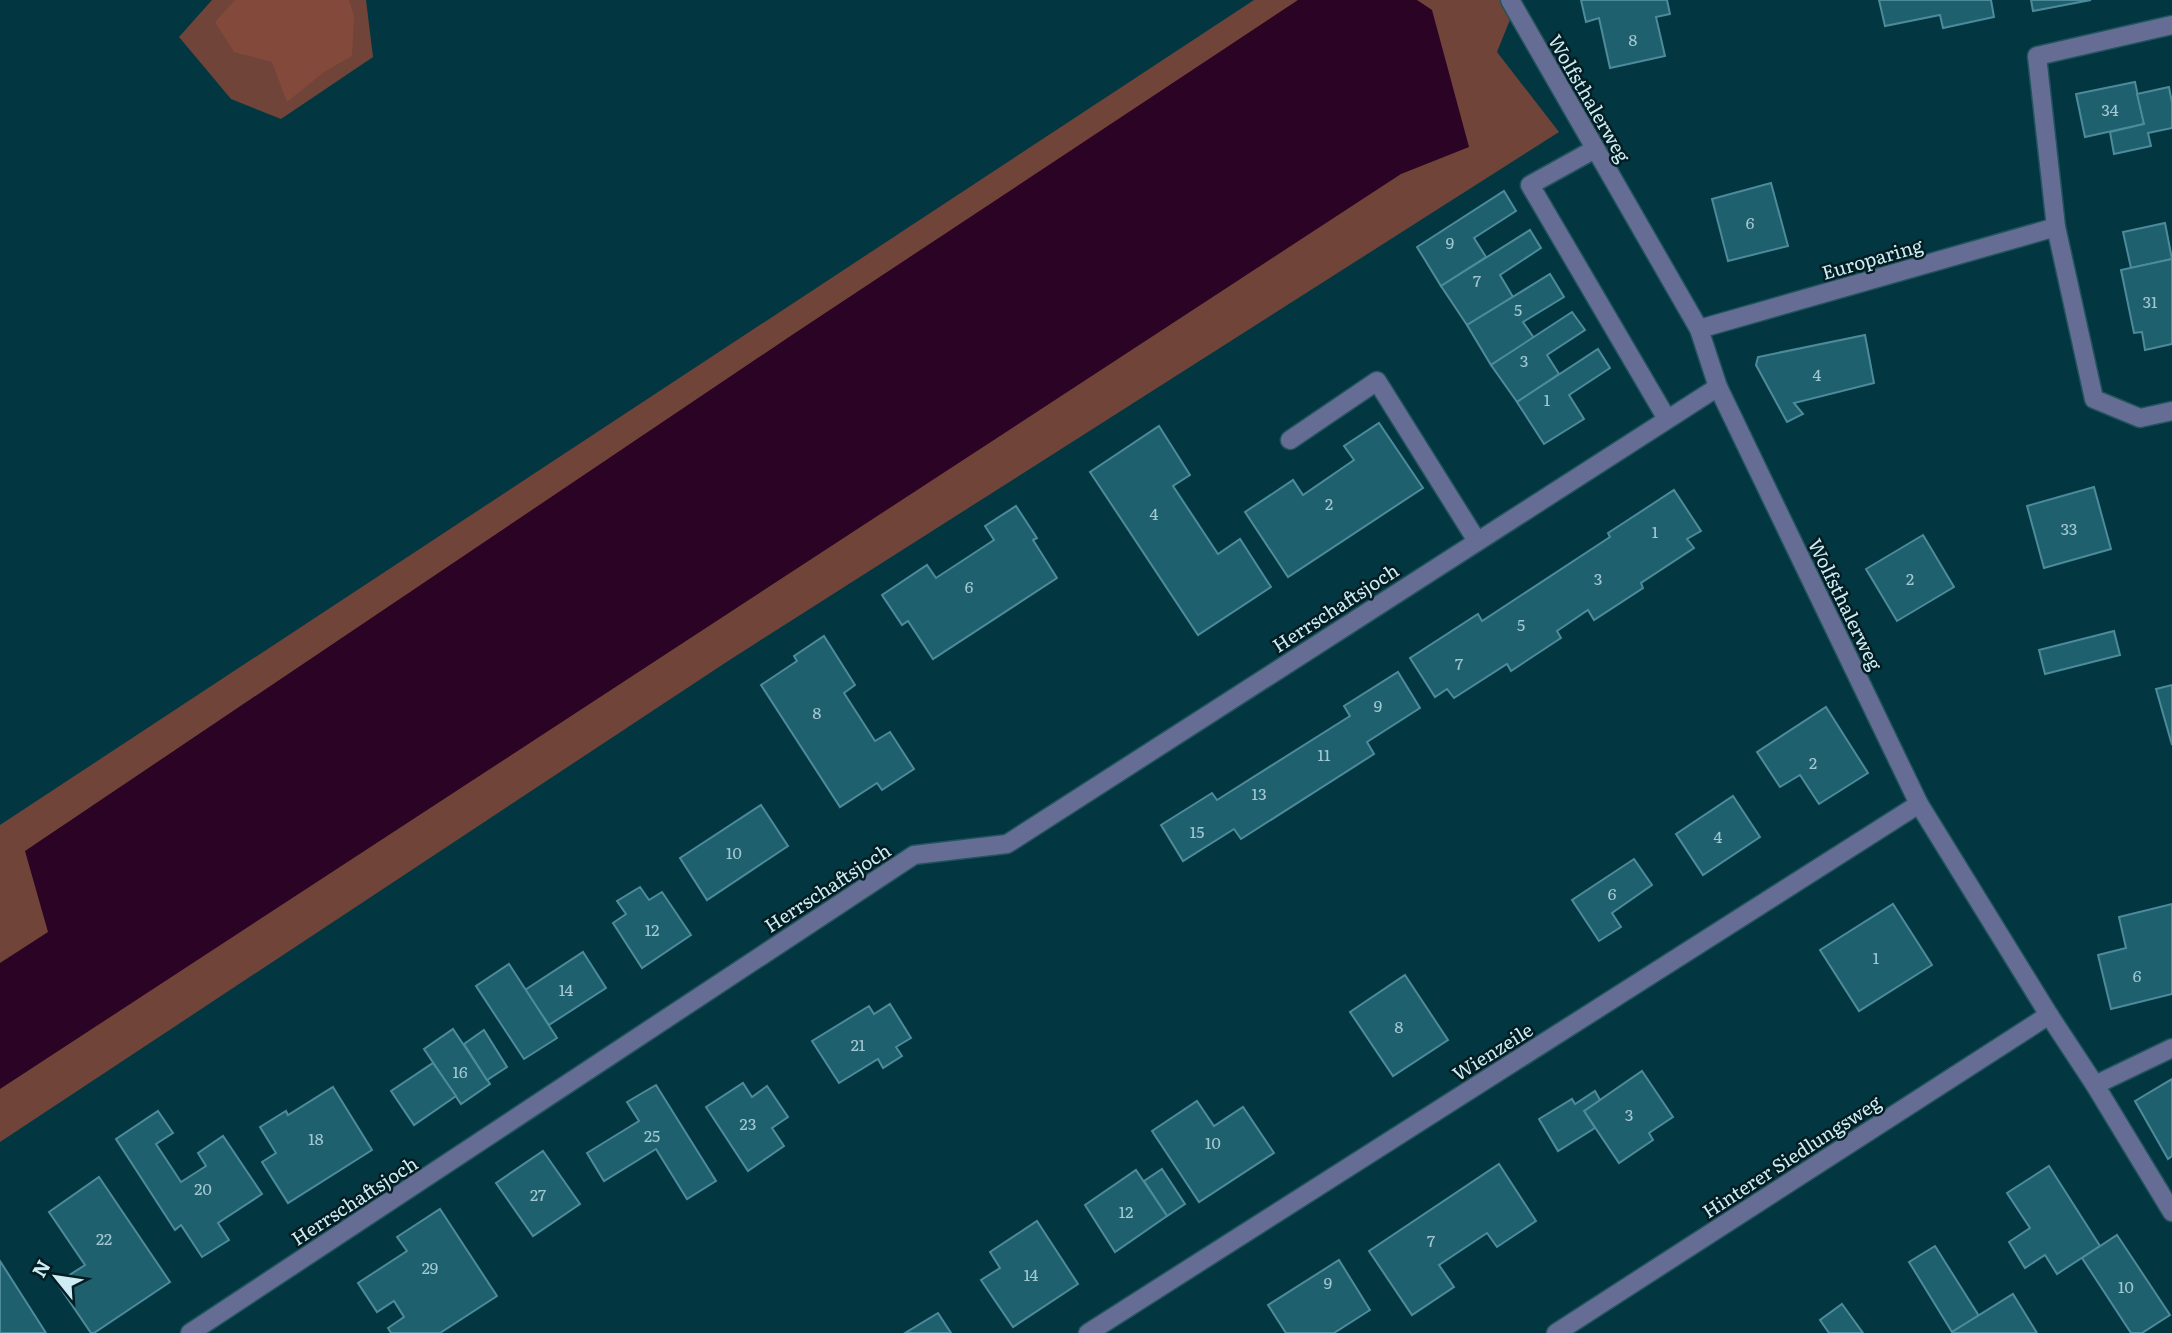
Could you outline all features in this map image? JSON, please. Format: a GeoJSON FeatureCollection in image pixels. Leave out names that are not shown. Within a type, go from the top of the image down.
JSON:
{"type":"FeatureCollection","features":[{"type":"Feature","properties":{"kind":"street","name":"Wolfsthalerweg"},"geometry":{"type":"LineString","coordinates":[[1510,0],[1699,329],[1718,387],[1919,804],[2172,1212]]}},
{"type":"Feature","properties":{"kind":"street"},"geometry":{"type":"LineString","coordinates":[[2172,25],[2037,56],[2056,227],[2094,399],[2140,418],[2172,411]]}},
{"type":"Feature","properties":{"kind":"street"},"geometry":{"type":"LineString","coordinates":[[1595,149],[1530,185],[1667,419]]}},
{"type":"Feature","properties":{"kind":"street","name":"Europaring"},"geometry":{"type":"LineString","coordinates":[[1699,329],[2056,227]]}},
{"type":"Feature","properties":{"kind":"street"},"geometry":{"type":"LineString","coordinates":[[1290,440],[1377,382],[1476,541]]}},
{"type":"Feature","properties":{"kind":"street","name":"Herrschaftsjoch"},"geometry":{"type":"LineString","coordinates":[[190,1333],[914,855],[1007,844],[1718,387]]}},
{"type":"Feature","properties":{"kind":"street","name":"Wienzeile"},"geometry":{"type":"LineString","coordinates":[[1088,1333],[1919,804]]}},
{"type":"Feature","properties":{"kind":"street","name":"Hinterer Siedlungsweg"},"geometry":{"type":"LineString","coordinates":[[1556,1333],[2049,1015]]}},
{"type":"Feature","properties":{"kind":"street"},"geometry":{"type":"LineString","coordinates":[[2095,1084],[2172,1048]]}},
{"type":"Feature","properties":{"kind":"shaded area"},"geometry":{"type":"Polygon","coordinates":[[[212,0],[366,0],[373,57],[281,119],[231,99],[179,37],[212,0]]]}},
{"type":"Feature","properties":{"kind":"shaded area"},"geometry":{"type":"Polygon","coordinates":[[[235,0],[349,0],[354,16],[352,56],[324,72],[287,102],[272,62],[234,52],[215,22],[235,0]]]}},
{"type":"Feature","properties":{"kind":"shaded area"},"geometry":{"type":"Polygon","coordinates":[[[1254,0],[1518,0],[1497,52],[1559,132],[728,661],[0,1142],[0,825],[1254,0]]]}},
{"type":"Feature","properties":{"kind":"shaded area"},"geometry":{"type":"Polygon","coordinates":[[[1298,0],[1417,0],[1432,10],[1469,147],[1401,174],[0,1089],[0,963],[48,932],[25,851],[792,335],[1298,0]]]}},
{"type":"Feature","properties":{"kind":"building"},"geometry":{"type":"Polygon","coordinates":[[[1581,0],[1667,0],[1670,14],[1656,17],[1665,56],[1610,68],[1599,18],[1586,22],[1581,0]]]}},
{"type":"Feature","properties":{"kind":"building"},"geometry":{"type":"Polygon","coordinates":[[[1879,0],[1991,0],[1994,17],[1943,28],[1940,15],[1885,26],[1879,0]]]}},
{"type":"Feature","properties":{"kind":"building"},"geometry":{"type":"Polygon","coordinates":[[[2031,0],[2091,0],[2033,11],[2031,0]]]}},
{"type":"Feature","properties":{"kind":"building"},"geometry":{"type":"Polygon","coordinates":[[[2135,82],[2144,124],[2085,137],[2076,94],[2135,82]]]}},
{"type":"Feature","properties":{"kind":"building"},"geometry":{"type":"Polygon","coordinates":[[[2169,87],[2172,128],[2148,133],[2151,146],[2114,154],[2110,132],[2144,124],[2137,94],[2169,87]]]}},
{"type":"Feature","properties":{"kind":"building"},"geometry":{"type":"Polygon","coordinates":[[[1771,183],[1788,246],[1728,261],[1712,199],[1771,183]]]}},
{"type":"Feature","properties":{"kind":"building"},"geometry":{"type":"Polygon","coordinates":[[[1504,191],[1516,211],[1474,238],[1486,257],[1441,286],[1417,247],[1504,191]]]}},
{"type":"Feature","properties":{"kind":"building"},"geometry":{"type":"Polygon","coordinates":[[[2165,223],[2172,259],[2131,268],[2123,232],[2165,223]]]}},
{"type":"Feature","properties":{"kind":"building"},"geometry":{"type":"Polygon","coordinates":[[[1530,230],[1541,248],[1500,275],[1513,297],[1467,325],[1441,286],[1530,230]]]}},
{"type":"Feature","properties":{"kind":"building"},"geometry":{"type":"Polygon","coordinates":[[[2172,259],[2172,344],[2145,350],[2142,332],[2134,333],[2121,270],[2172,259]]]}},
{"type":"Feature","properties":{"kind":"building"},"geometry":{"type":"Polygon","coordinates":[[[1550,274],[1564,297],[1523,322],[1534,338],[1491,365],[1467,325],[1550,274]]]}},
{"type":"Feature","properties":{"kind":"building"},"geometry":{"type":"Polygon","coordinates":[[[1572,312],[1585,330],[1547,355],[1559,374],[1517,402],[1491,365],[1572,312]]]}},
{"type":"Feature","properties":{"kind":"building"},"geometry":{"type":"Polygon","coordinates":[[[1865,335],[1874,383],[1794,403],[1803,414],[1787,422],[1756,365],[1758,357],[1865,335]]]}},
{"type":"Feature","properties":{"kind":"building"},"geometry":{"type":"Polygon","coordinates":[[[1598,349],[1610,368],[1569,395],[1584,419],[1544,444],[1517,402],[1598,349]]]}},
{"type":"Feature","properties":{"kind":"building"},"geometry":{"type":"Polygon","coordinates":[[[1379,423],[1423,488],[1288,577],[1245,512],[1293,480],[1303,495],[1354,460],[1344,446],[1379,423]]]}},
{"type":"Feature","properties":{"kind":"building"},"geometry":{"type":"Polygon","coordinates":[[[1159,426],[1190,475],[1173,486],[1218,554],[1240,539],[1271,587],[1198,635],[1090,472],[1159,426]]]}},
{"type":"Feature","properties":{"kind":"building"},"geometry":{"type":"Polygon","coordinates":[[[2094,487],[2111,549],[2044,568],[2027,506],[2094,487]]]}},
{"type":"Feature","properties":{"kind":"building"},"geometry":{"type":"Polygon","coordinates":[[[1674,490],[1701,531],[1687,539],[1694,548],[1641,583],[1643,588],[1594,620],[1588,610],[1557,631],[1561,638],[1511,671],[1507,664],[1454,698],[1447,689],[1435,697],[1410,658],[1478,614],[1482,621],[1610,537],[1608,533],[1674,490]]]}},
{"type":"Feature","properties":{"kind":"building"},"geometry":{"type":"Polygon","coordinates":[[[1016,506],[1037,538],[1033,540],[1057,578],[933,659],[908,621],[902,625],[882,595],[927,565],[936,578],[994,540],[985,526],[1016,506]]]}},
{"type":"Feature","properties":{"kind":"building"},"geometry":{"type":"Polygon","coordinates":[[[1923,535],[1954,587],[1897,621],[1866,569],[1923,535]]]}},
{"type":"Feature","properties":{"kind":"building"},"geometry":{"type":"Polygon","coordinates":[[[2114,631],[2120,655],[2045,674],[2039,650],[2114,631]]]}},
{"type":"Feature","properties":{"kind":"building"},"geometry":{"type":"Polygon","coordinates":[[[824,636],[855,685],[844,693],[875,741],[890,732],[914,769],[882,790],[877,783],[840,807],[761,685],[797,661],[794,656],[824,636]]]}},
{"type":"Feature","properties":{"kind":"building"},"geometry":{"type":"Polygon","coordinates":[[[1398,672],[1420,708],[1367,742],[1374,754],[1241,839],[1234,829],[1183,861],[1161,825],[1212,793],[1217,800],[1350,716],[1344,706],[1398,672]]]}},
{"type":"Feature","properties":{"kind":"building"},"geometry":{"type":"Polygon","coordinates":[[[2172,685],[2172,745],[2156,689],[2172,685]]]}},
{"type":"Feature","properties":{"kind":"building"},"geometry":{"type":"Polygon","coordinates":[[[1826,707],[1868,773],[1819,804],[1800,775],[1780,787],[1757,752],[1826,707]]]}},
{"type":"Feature","properties":{"kind":"building"},"geometry":{"type":"Polygon","coordinates":[[[1733,796],[1760,837],[1703,875],[1676,834],[1733,796]]]}},
{"type":"Feature","properties":{"kind":"building"},"geometry":{"type":"Polygon","coordinates":[[[761,805],[788,846],[707,900],[680,858],[761,805]]]}},
{"type":"Feature","properties":{"kind":"building"},"geometry":{"type":"Polygon","coordinates":[[[1634,859],[1652,885],[1612,913],[1621,927],[1599,941],[1572,900],[1634,859]]]}},
{"type":"Feature","properties":{"kind":"building"},"geometry":{"type":"Polygon","coordinates":[[[640,887],[649,900],[662,892],[691,935],[642,968],[613,923],[626,914],[617,901],[640,887]]]}},
{"type":"Feature","properties":{"kind":"building"},"geometry":{"type":"Polygon","coordinates":[[[1893,904],[1932,965],[1859,1011],[1820,950],[1893,904]]]}},
{"type":"Feature","properties":{"kind":"building"},"geometry":{"type":"Polygon","coordinates":[[[2172,904],[2172,994],[2111,1009],[2098,955],[2126,948],[2119,917],[2172,904]]]}},
{"type":"Feature","properties":{"kind":"building"},"geometry":{"type":"Polygon","coordinates":[[[583,952],[606,988],[549,1025],[525,990],[583,952]]]}},
{"type":"Feature","properties":{"kind":"building"},"geometry":{"type":"Polygon","coordinates":[[[509,964],[557,1038],[524,1059],[476,986],[509,964]]]}},
{"type":"Feature","properties":{"kind":"building"},"geometry":{"type":"Polygon","coordinates":[[[1405,975],[1448,1040],[1393,1076],[1350,1012],[1405,975]]]}},
{"type":"Feature","properties":{"kind":"building"},"geometry":{"type":"Polygon","coordinates":[[[890,1004],[911,1038],[896,1047],[902,1056],[883,1068],[878,1059],[839,1083],[812,1041],[869,1006],[874,1014],[890,1004]]]}},
{"type":"Feature","properties":{"kind":"building"},"geometry":{"type":"Polygon","coordinates":[[[453,1029],[490,1084],[461,1104],[424,1049],[453,1029]]]}},
{"type":"Feature","properties":{"kind":"building"},"geometry":{"type":"Polygon","coordinates":[[[484,1030],[507,1067],[487,1080],[464,1044],[484,1030]]]}},
{"type":"Feature","properties":{"kind":"building"},"geometry":{"type":"Polygon","coordinates":[[[433,1063],[456,1096],[414,1125],[391,1091],[433,1063]]]}},
{"type":"Feature","properties":{"kind":"building"},"geometry":{"type":"Polygon","coordinates":[[[1642,1071],[1673,1117],[1649,1133],[1653,1140],[1619,1163],[1584,1111],[1642,1071]]]}},
{"type":"Feature","properties":{"kind":"building"},"geometry":{"type":"Polygon","coordinates":[[[2172,1079],[2172,1156],[2168,1159],[2135,1101],[2172,1079]]]}},
{"type":"Feature","properties":{"kind":"building"},"geometry":{"type":"Polygon","coordinates":[[[743,1083],[752,1097],[767,1086],[788,1117],[772,1128],[784,1146],[748,1171],[706,1107],[743,1083]]]}},
{"type":"Feature","properties":{"kind":"building"},"geometry":{"type":"Polygon","coordinates":[[[656,1085],[716,1181],[687,1199],[656,1149],[604,1181],[587,1153],[639,1121],[627,1102],[656,1085]]]}},
{"type":"Feature","properties":{"kind":"building"},"geometry":{"type":"Polygon","coordinates":[[[333,1087],[372,1150],[288,1203],[262,1162],[276,1153],[260,1127],[286,1111],[288,1115],[333,1087]]]}},
{"type":"Feature","properties":{"kind":"building"},"geometry":{"type":"Polygon","coordinates":[[[1595,1091],[1600,1100],[1584,1111],[1595,1128],[1558,1151],[1539,1119],[1572,1099],[1575,1104],[1595,1091]]]}},
{"type":"Feature","properties":{"kind":"building"},"geometry":{"type":"Polygon","coordinates":[[[1197,1101],[1214,1126],[1243,1107],[1274,1153],[1199,1202],[1152,1131],[1197,1101]]]}},
{"type":"Feature","properties":{"kind":"building"},"geometry":{"type":"Polygon","coordinates":[[[158,1111],[173,1133],[156,1144],[181,1182],[206,1166],[198,1153],[223,1136],[262,1194],[218,1223],[229,1240],[202,1257],[181,1225],[175,1230],[116,1139],[158,1111]]]}},
{"type":"Feature","properties":{"kind":"building"},"geometry":{"type":"Polygon","coordinates":[[[543,1151],[580,1204],[533,1236],[496,1183],[543,1151]]]}},
{"type":"Feature","properties":{"kind":"building"},"geometry":{"type":"Polygon","coordinates":[[[1499,1164],[1536,1221],[1497,1247],[1487,1233],[1439,1265],[1454,1287],[1412,1315],[1369,1251],[1499,1164]]]}},
{"type":"Feature","properties":{"kind":"building"},"geometry":{"type":"Polygon","coordinates":[[[2049,1166],[2100,1246],[2057,1274],[2045,1255],[2025,1268],[2009,1242],[2030,1228],[2007,1193],[2049,1166]]]}},
{"type":"Feature","properties":{"kind":"building"},"geometry":{"type":"Polygon","coordinates":[[[1162,1169],[1185,1204],[1167,1216],[1144,1181],[1162,1169]]]}},
{"type":"Feature","properties":{"kind":"building"},"geometry":{"type":"Polygon","coordinates":[[[1136,1170],[1167,1216],[1115,1252],[1085,1205],[1136,1170]]]}},
{"type":"Feature","properties":{"kind":"building"},"geometry":{"type":"Polygon","coordinates":[[[99,1177],[170,1282],[91,1333],[57,1283],[85,1265],[49,1212],[99,1177]]]}},
{"type":"Feature","properties":{"kind":"building"},"geometry":{"type":"Polygon","coordinates":[[[440,1209],[497,1296],[440,1333],[391,1333],[388,1328],[404,1317],[394,1301],[377,1312],[358,1283],[407,1251],[397,1237],[440,1209]]]}},
{"type":"Feature","properties":{"kind":"building"},"geometry":{"type":"Polygon","coordinates":[[[1037,1221],[1078,1284],[1013,1327],[981,1280],[1000,1268],[990,1252],[1037,1221]]]}},
{"type":"Feature","properties":{"kind":"building"},"geometry":{"type":"Polygon","coordinates":[[[2117,1235],[2170,1315],[2142,1333],[2131,1333],[2082,1258],[2117,1235]]]}},
{"type":"Feature","properties":{"kind":"building"},"geometry":{"type":"Polygon","coordinates":[[[1935,1246],[1979,1316],[1952,1332],[1909,1262],[1935,1246]]]}},
{"type":"Feature","properties":{"kind":"building"},"geometry":{"type":"Polygon","coordinates":[[[1339,1260],[1370,1310],[1334,1333],[1286,1333],[1268,1305],[1339,1260]]]}},
{"type":"Feature","properties":{"kind":"building"},"geometry":{"type":"Polygon","coordinates":[[[0,1261],[46,1333],[0,1333],[0,1261]]]}},
{"type":"Feature","properties":{"kind":"building"},"geometry":{"type":"Polygon","coordinates":[[[2013,1294],[2037,1333],[1952,1332],[2013,1294]]]}},
{"type":"Feature","properties":{"kind":"building"},"geometry":{"type":"Polygon","coordinates":[[[1842,1304],[1863,1333],[1829,1333],[1820,1320],[1842,1304]]]}},
{"type":"Feature","properties":{"kind":"building"},"geometry":{"type":"Polygon","coordinates":[[[938,1313],[951,1333],[905,1333],[938,1313]]]}}]}
